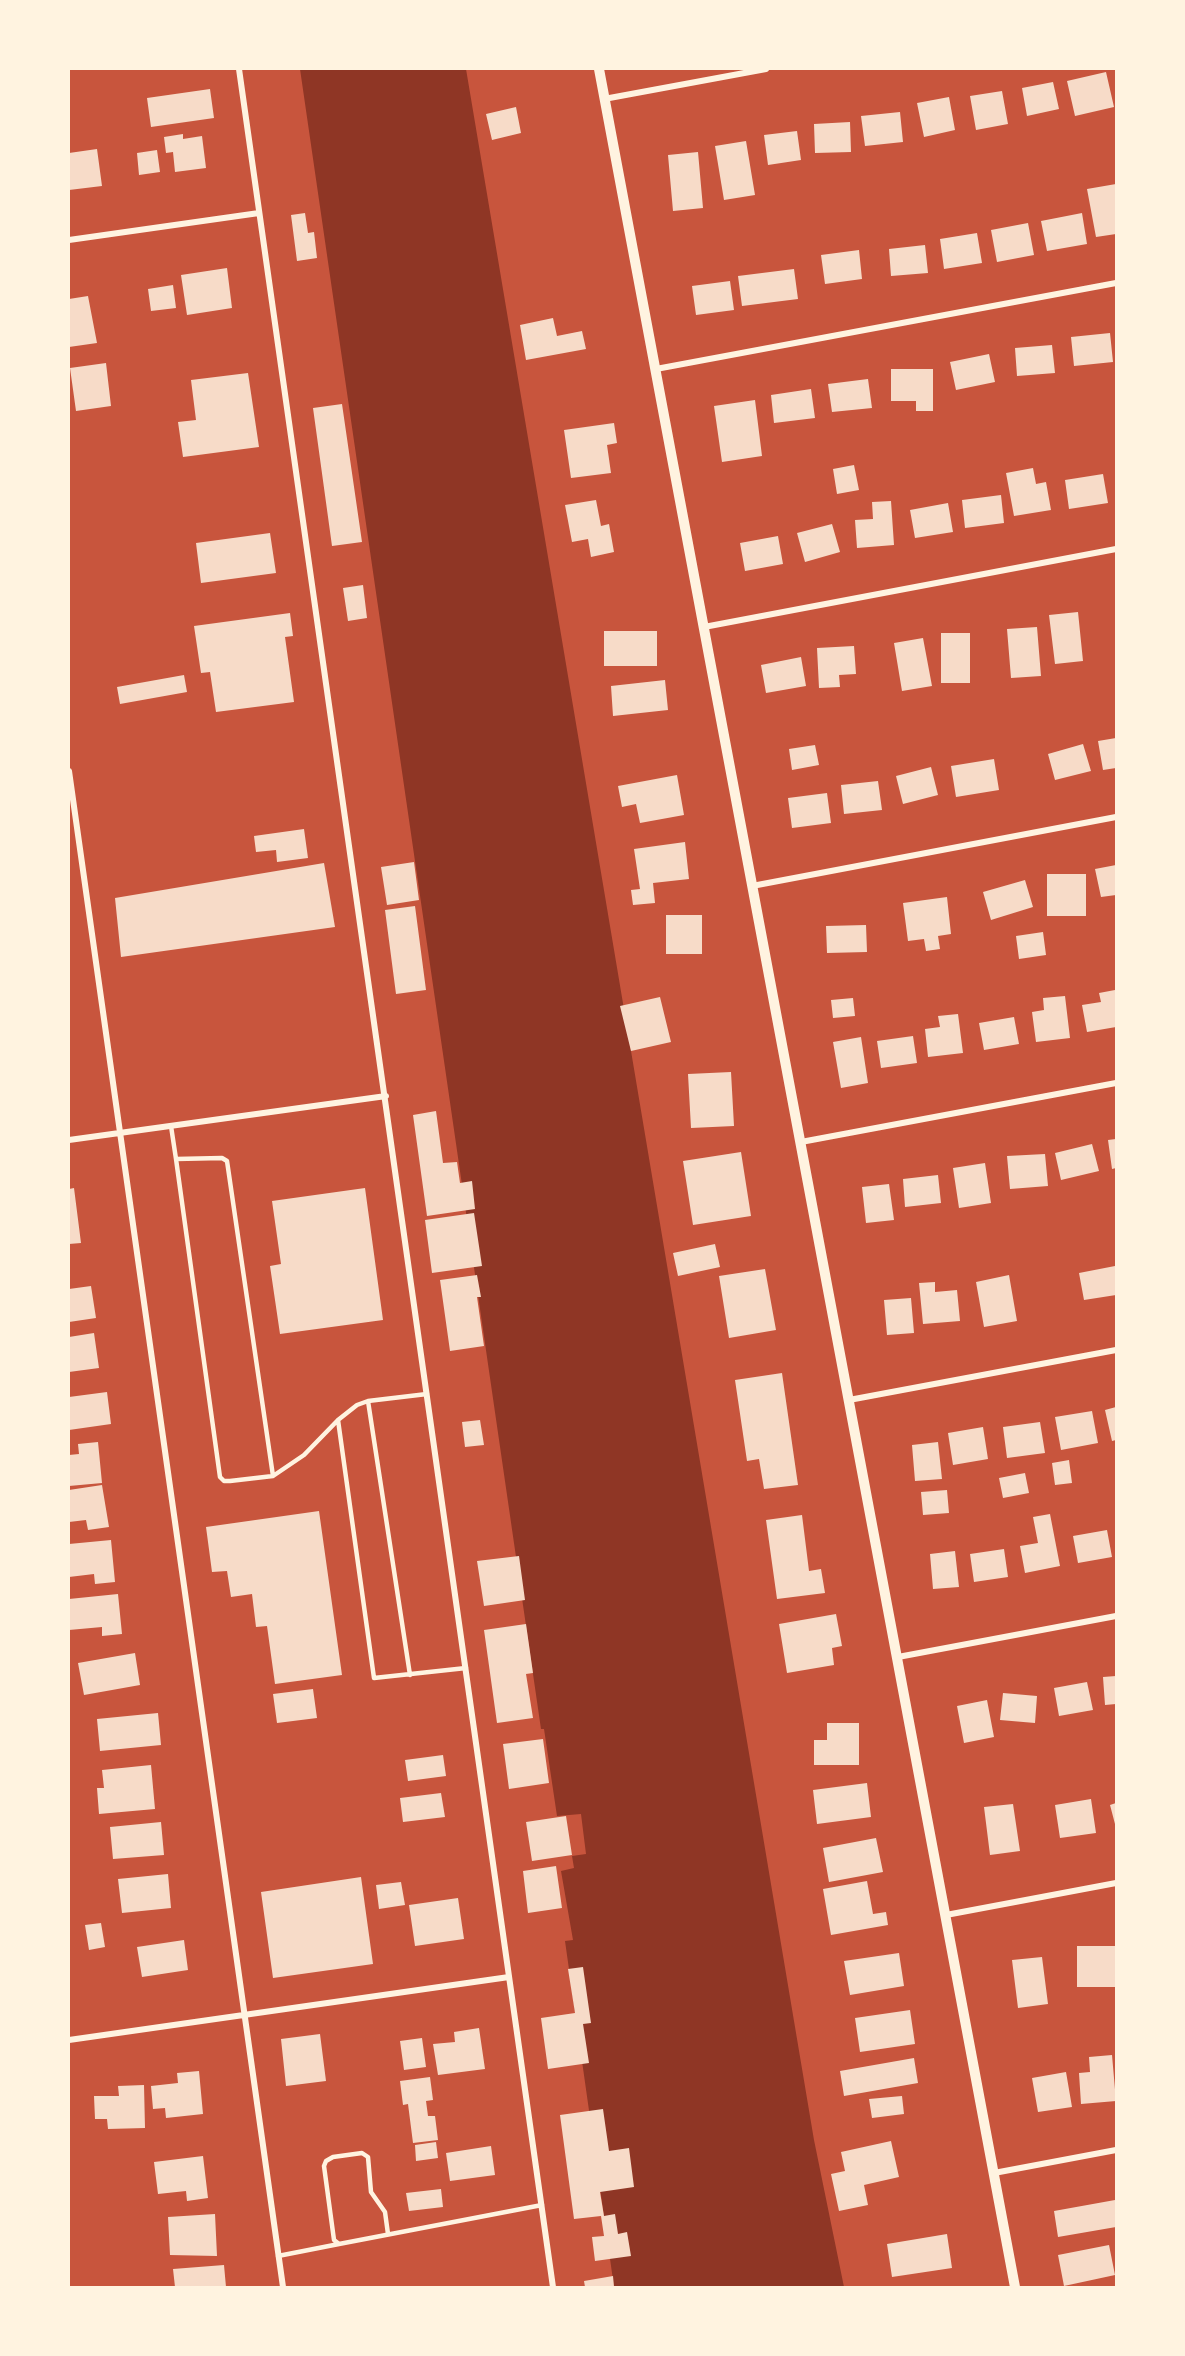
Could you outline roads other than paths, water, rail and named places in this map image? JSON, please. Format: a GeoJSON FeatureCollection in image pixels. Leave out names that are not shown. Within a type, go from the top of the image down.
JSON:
{"type":"FeatureCollection","features":[{"type":"Feature","properties":{"kind":"street"},"geometry":{"type":"LineString","coordinates":[[239,69],[553,2287]]}},
{"type":"Feature","properties":{"kind":"street"},"geometry":{"type":"LineString","coordinates":[[599,69],[1015,2287]]}},
{"type":"Feature","properties":{"kind":"street"},"geometry":{"type":"LineString","coordinates":[[604,99],[766,69]]}},
{"type":"Feature","properties":{"kind":"street"},"geometry":{"type":"LineString","coordinates":[[69,240],[259,213]]}},
{"type":"Feature","properties":{"kind":"street"},"geometry":{"type":"LineString","coordinates":[[656,369],[1116,283]]}},
{"type":"Feature","properties":{"kind":"street"},"geometry":{"type":"LineString","coordinates":[[704,627],[1116,549]]}},
{"type":"Feature","properties":{"kind":"street"},"geometry":{"type":"LineString","coordinates":[[69,771],[282,2287]]}},
{"type":"Feature","properties":{"kind":"street"},"geometry":{"type":"LineString","coordinates":[[752,886],[1116,817]]}},
{"type":"Feature","properties":{"kind":"street"},"geometry":{"type":"LineString","coordinates":[[801,1142],[1116,1083]]}},
{"type":"Feature","properties":{"kind":"street"},"geometry":{"type":"LineString","coordinates":[[69,1140],[386,1096]]}},
{"type":"Feature","properties":{"kind":"street"},"geometry":{"type":"LineString","coordinates":[[849,1400],[1116,1350]]}},
{"type":"Feature","properties":{"kind":"street"},"geometry":{"type":"LineString","coordinates":[[898,1657],[1116,1616]]}},
{"type":"Feature","properties":{"kind":"street"},"geometry":{"type":"LineString","coordinates":[[946,1915],[1116,1883]]}},
{"type":"Feature","properties":{"kind":"street"},"geometry":{"type":"LineString","coordinates":[[69,2040],[509,1977]]}},
{"type":"Feature","properties":{"kind":"street"},"geometry":{"type":"LineString","coordinates":[[994,2173],[1116,2150]]}},
{"type":"Feature","properties":{"kind":"lane"},"geometry":{"type":"LineString","coordinates":[[171,1126],[220,1477],[224,1481],[230,1481],[273,1476],[304,1455],[338,1420],[357,1405],[368,1401],[427,1394]]}},
{"type":"Feature","properties":{"kind":"lane"},"geometry":{"type":"LineString","coordinates":[[176,1158],[222,1158],[227,1161],[273,1476]]}},
{"type":"Feature","properties":{"kind":"lane"},"geometry":{"type":"LineString","coordinates":[[368,1401],[411,1675]]}},
{"type":"Feature","properties":{"kind":"lane"},"geometry":{"type":"LineString","coordinates":[[338,1420],[374,1677],[465,1668]]}},
{"type":"Feature","properties":{"kind":"lane"},"geometry":{"type":"LineString","coordinates":[[339,2244],[334,2241],[324,2166],[333,2157],[362,2153],[368,2157],[371,2192],[386,2212],[388,2234]]}},
{"type":"Feature","properties":{"kind":"lane"},"geometry":{"type":"LineString","coordinates":[[278,2256],[542,2205]]}}]}
